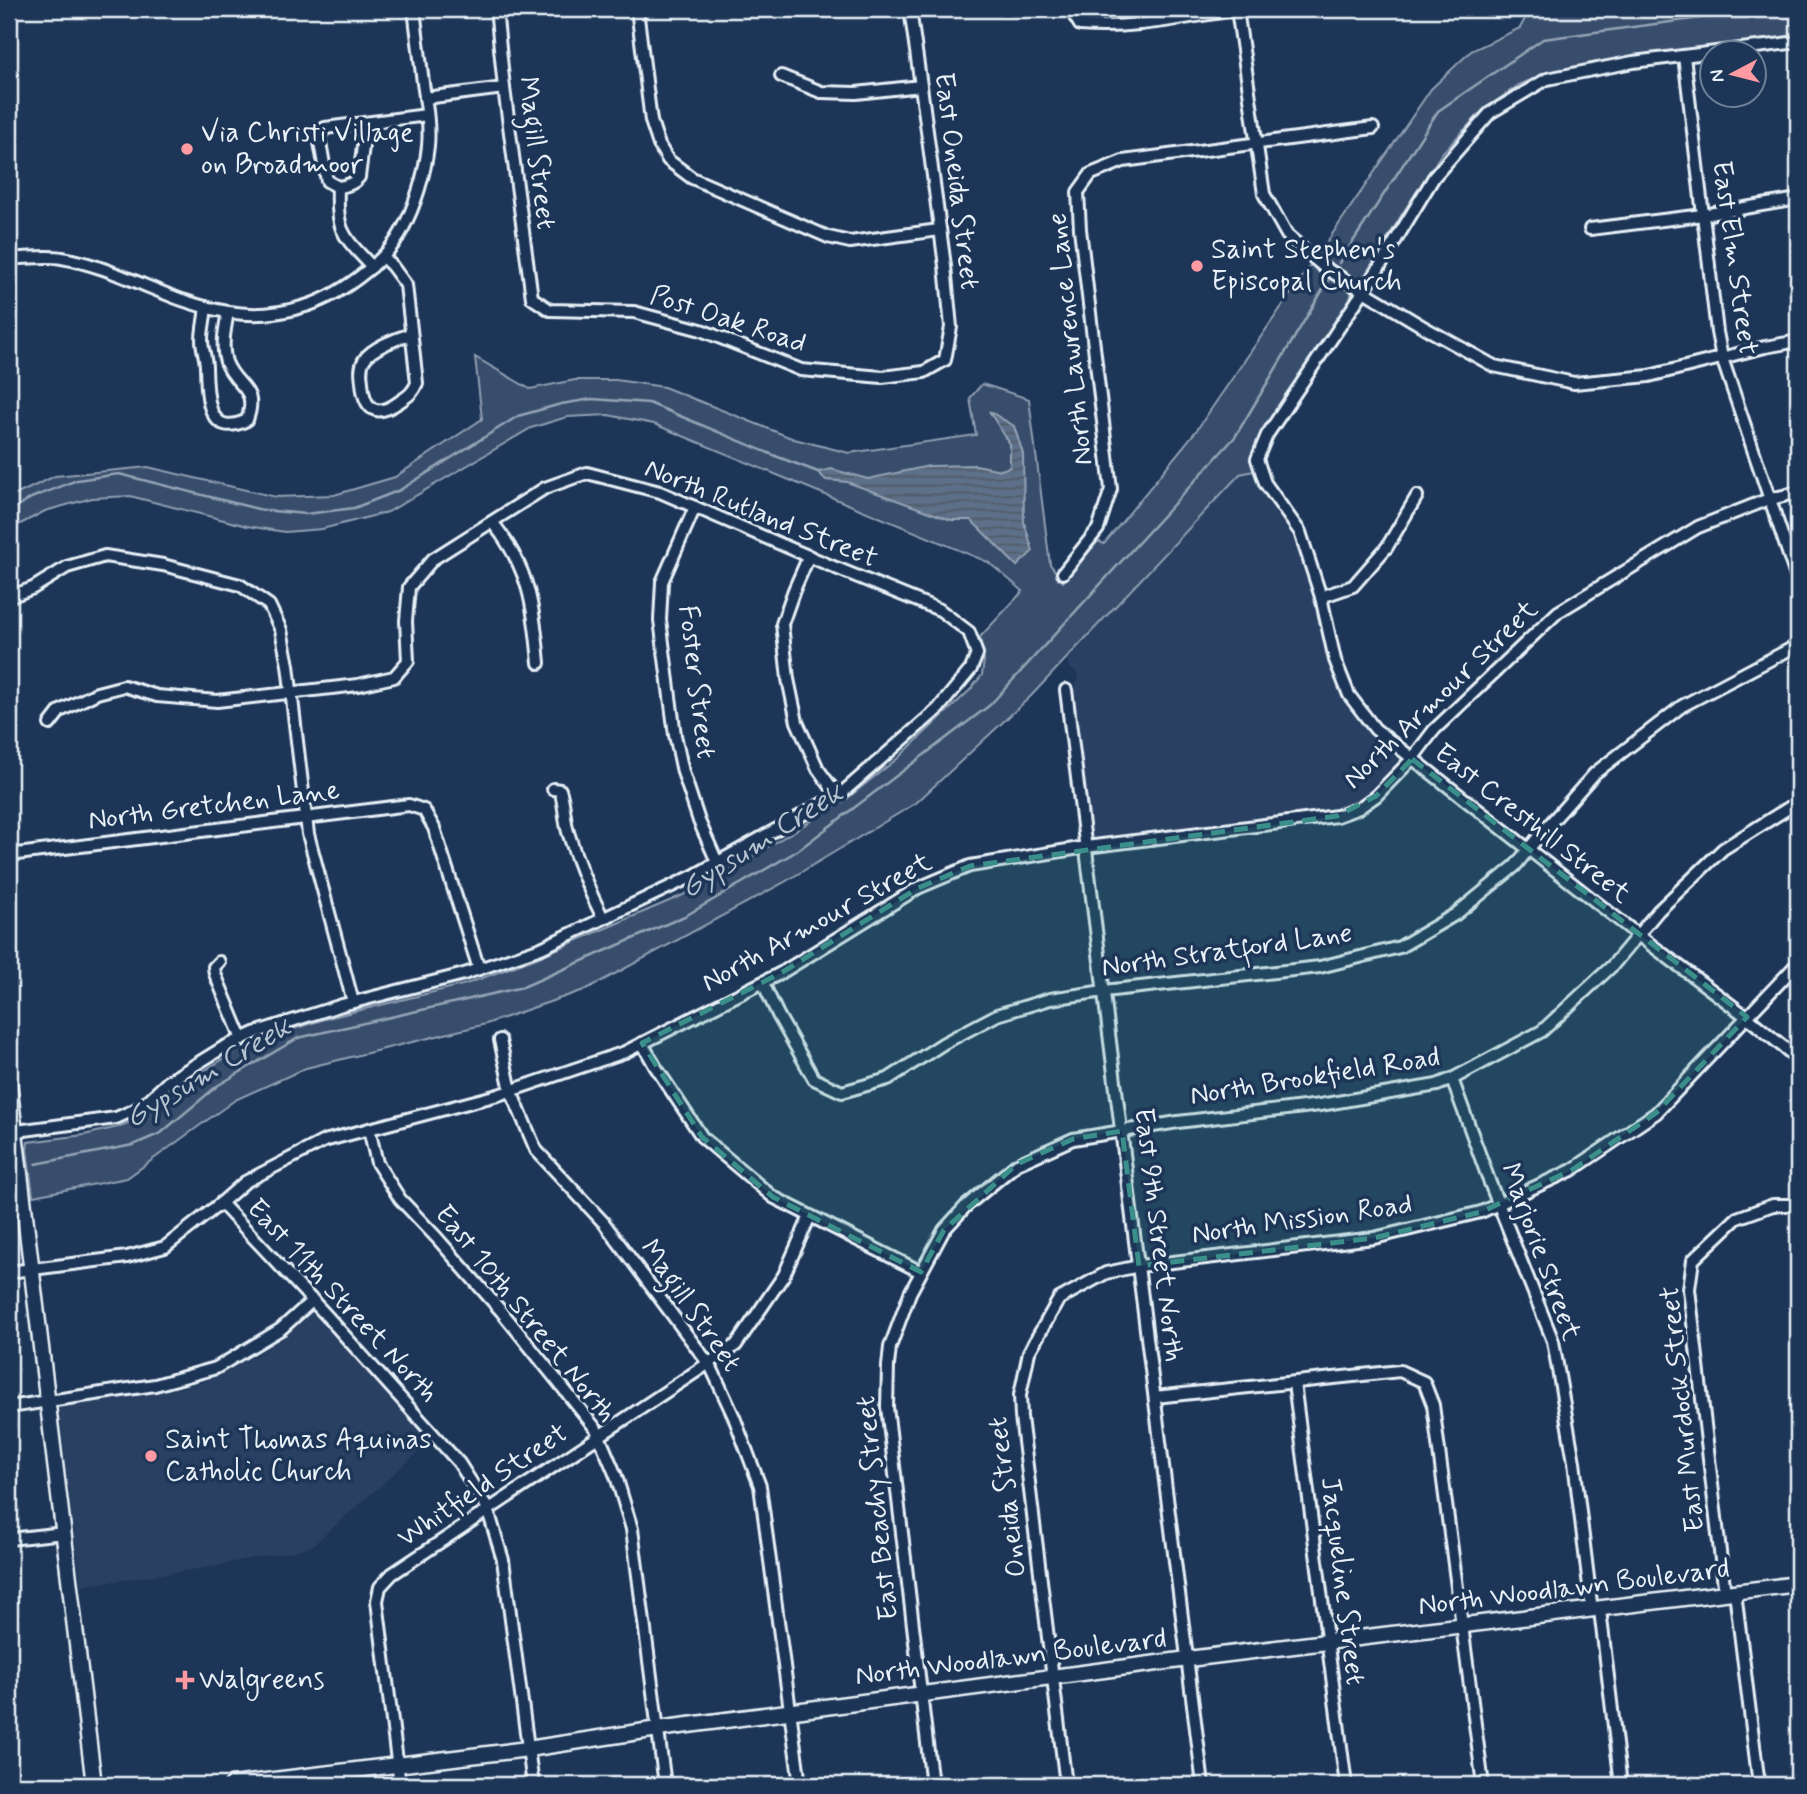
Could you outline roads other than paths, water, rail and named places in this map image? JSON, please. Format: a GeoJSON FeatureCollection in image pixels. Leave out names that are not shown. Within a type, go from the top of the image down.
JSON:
{"type":"FeatureCollection","features":[{"type":"Feature","properties":{"kind":"main road"},"geometry":{"type":"LineString","coordinates":[[9,1083],[12,1132],[32,1269],[94,1785]]}},
{"type":"Feature","properties":{"kind":"main road","name":"North Woodlawn Boulevard"},"geometry":{"type":"LineString","coordinates":[[232,1785],[528,1749],[658,1729],[1188,1659],[1798,1584]]}},
{"type":"Feature","properties":{"kind":"street"},"geometry":{"type":"LineString","coordinates":[[11,259],[61,257],[122,275],[187,302],[228,312],[257,315],[302,307],[336,292],[383,257],[401,233],[422,180],[428,145],[427,115],[414,9]]}},
{"type":"Feature","properties":{"kind":"street","name":"Magill Street"},"geometry":{"type":"LineString","coordinates":[[499,9],[497,18],[504,88],[532,298],[537,301]]}},
{"type":"Feature","properties":{"kind":"street"},"geometry":{"type":"LineString","coordinates":[[637,9],[651,121],[659,145],[668,160],[692,178],[828,237],[850,242],[939,230]]}},
{"type":"Feature","properties":{"kind":"street","name":"East Oneida Street"},"geometry":{"type":"LineString","coordinates":[[910,9],[951,327],[945,360]]}},
{"type":"Feature","properties":{"kind":"street"},"geometry":{"type":"LineString","coordinates":[[1070,9],[1080,25],[1102,27],[1239,9],[1264,194],[1287,235],[1325,268],[1493,366],[1574,383],[1649,376],[1798,341]]}},
{"type":"Feature","properties":{"kind":"street"},"geometry":{"type":"LineString","coordinates":[[1364,291],[1434,177],[1490,113],[1547,79],[1633,62],[1798,42]]}},
{"type":"Feature","properties":{"kind":"street","name":"East Elm Street"},"geometry":{"type":"LineString","coordinates":[[1684,56],[1722,358],[1798,582]]}},
{"type":"Feature","properties":{"kind":"street"},"geometry":{"type":"LineString","coordinates":[[780,76],[821,92],[856,93],[921,86]]}},
{"type":"Feature","properties":{"kind":"street"},"geometry":{"type":"LineString","coordinates":[[425,98],[504,88]]}},
{"type":"Feature","properties":{"kind":"street"},"geometry":{"type":"LineString","coordinates":[[366,123],[359,177],[350,184],[338,187],[327,181],[319,136],[325,128],[427,115]]}},
{"type":"Feature","properties":{"kind":"street","name":"North Lawrence Lane"},"geometry":{"type":"LineString","coordinates":[[1063,573],[1098,528],[1111,489],[1078,192],[1091,174],[1123,161],[1373,128]]}},
{"type":"Feature","properties":{"kind":"street"},"geometry":{"type":"LineString","coordinates":[[338,187],[340,227],[349,242],[372,267]]}},
{"type":"Feature","properties":{"kind":"street"},"geometry":{"type":"LineString","coordinates":[[1590,229],[1798,200]]}},
{"type":"Feature","properties":{"kind":"street"},"geometry":{"type":"LineString","coordinates":[[383,257],[406,285],[417,383],[413,392],[388,410],[373,410],[363,395],[363,361],[391,341],[411,334]]}},
{"type":"Feature","properties":{"kind":"street","name":"East Cresthill Street"},"geometry":{"type":"LineString","coordinates":[[1364,291],[1267,435],[1257,459],[1265,483],[1300,531],[1321,597],[1335,660],[1349,695],[1376,729],[1412,759],[1798,1059]]}},
{"type":"Feature","properties":{"kind":"street","name":"Post Oak Road"},"geometry":{"type":"LineString","coordinates":[[537,301],[550,310],[634,312],[688,326],[801,370],[882,377],[924,372],[945,360]]}},
{"type":"Feature","properties":{"kind":"street"},"geometry":{"type":"LineString","coordinates":[[206,307],[202,339],[207,398],[211,412],[219,421],[230,425],[247,420],[251,399],[226,361],[223,342],[228,312]]}},
{"type":"Feature","properties":{"kind":"street","name":"North Rutland Street"},"geometry":{"type":"LineString","coordinates":[[50,724],[60,711],[97,693],[124,686],[157,696],[217,701],[358,685],[394,677],[408,661],[406,621],[409,587],[433,559],[545,488],[587,473],[660,492],[940,610],[969,632],[977,654],[971,669],[938,709],[837,795]]}},
{"type":"Feature","properties":{"kind":"street","name":"North Armour Street"},"geometry":{"type":"LineString","coordinates":[[9,1272],[127,1257],[164,1247],[245,1182],[324,1140],[511,1091],[625,1052],[781,973],[918,888],[970,866],[1086,847],[1337,816],[1359,808],[1376,796],[1412,759],[1434,730],[1558,612],[1698,527],[1770,499],[1798,492]]}},
{"type":"Feature","properties":{"kind":"street"},"geometry":{"type":"LineString","coordinates":[[1321,597],[1353,586],[1387,547],[1417,496]]}},
{"type":"Feature","properties":{"kind":"street","name":"Foster Street"},"geometry":{"type":"LineString","coordinates":[[695,507],[663,582],[660,620],[675,735],[683,772],[699,821],[717,862]]}},
{"type":"Feature","properties":{"kind":"street"},"geometry":{"type":"LineString","coordinates":[[492,522],[508,541],[527,581],[539,663]]}},
{"type":"Feature","properties":{"kind":"street"},"geometry":{"type":"LineString","coordinates":[[9,597],[33,588],[67,567],[105,556],[163,565],[240,585],[269,606],[281,630],[288,665],[308,834],[353,1002]]}},
{"type":"Feature","properties":{"kind":"street"},"geometry":{"type":"LineString","coordinates":[[12,1132],[116,1118],[141,1107],[169,1082],[224,1047],[257,1032],[353,1002],[479,969],[541,948],[693,876],[837,795],[818,769],[797,722],[785,655],[782,624],[809,556]]}},
{"type":"Feature","properties":{"kind":"street","name":"North Stratford Lane"},"geometry":{"type":"LineString","coordinates":[[763,983],[814,1079],[842,1092],[888,1079],[944,1043],[998,1015],[1050,999],[1320,967],[1400,947],[1457,914],[1515,866],[1595,773],[1682,706],[1798,645]]}},
{"type":"Feature","properties":{"kind":"street","name":"East 9th Street North"},"geometry":{"type":"LineString","coordinates":[[1066,690],[1203,1785]]}},
{"type":"Feature","properties":{"kind":"street"},"geometry":{"type":"LineString","coordinates":[[552,789],[560,790],[567,830],[587,886],[603,918]]}},
{"type":"Feature","properties":{"kind":"street","name":"North Brookfield Road"},"geometry":{"type":"LineString","coordinates":[[921,1272],[944,1230],[966,1206],[1017,1164],[1073,1139],[1320,1105],[1437,1085],[1542,1031],[1613,965],[1658,911],[1723,849],[1798,802]]}},
{"type":"Feature","properties":{"kind":"street","name":"North Gretchen Lane"},"geometry":{"type":"LineString","coordinates":[[9,855],[409,805],[424,810],[434,828],[479,969]]}},
{"type":"Feature","properties":{"kind":"street"},"geometry":{"type":"LineString","coordinates":[[219,962],[214,967],[215,974],[242,1039]]}},
{"type":"Feature","properties":{"kind":"street","name":"North Mission Road"},"geometry":{"type":"LineString","coordinates":[[1139,1266],[1374,1238],[1481,1212],[1499,1204],[1572,1170],[1657,1112],[1798,963]]}},
{"type":"Feature","properties":{"kind":"street","name":"Magill Street"},"geometry":{"type":"LineString","coordinates":[[500,1041],[511,1091],[536,1150],[604,1223],[709,1364],[734,1417],[760,1486],[800,1785]]}},
{"type":"Feature","properties":{"kind":"street"},"geometry":{"type":"LineString","coordinates":[[642,1043],[702,1138],[773,1197],[921,1272]]}},
{"type":"Feature","properties":{"kind":"street","name":"Marjorie Street"},"geometry":{"type":"LineString","coordinates":[[1452,1079],[1553,1341],[1574,1462],[1621,1785]]}},
{"type":"Feature","properties":{"kind":"street","name":"East 10th Street North"},"geometry":{"type":"LineString","coordinates":[[369,1129],[377,1163],[401,1199],[502,1312],[596,1429],[616,1476],[632,1529],[665,1785]]}},
{"type":"Feature","properties":{"kind":"street","name":"East 11th Street North"},"geometry":{"type":"LineString","coordinates":[[221,1203],[313,1300],[459,1464],[488,1509],[503,1560],[533,1785]]}},
{"type":"Feature","properties":{"kind":"street","name":"East Murdock Street"},"geometry":{"type":"LineString","coordinates":[[1759,1785],[1689,1289],[1693,1260],[1737,1218],[1773,1205],[1798,1205]]}},
{"type":"Feature","properties":{"kind":"street","name":"Whitfield Street"},"geometry":{"type":"LineString","coordinates":[[398,1765],[377,1601],[380,1590],[392,1574],[736,1345],[784,1275],[810,1216]]}},
{"type":"Feature","properties":{"kind":"street","name":"Oneida Street"},"geometry":{"type":"LineString","coordinates":[[1066,1785],[1020,1395],[1028,1352],[1059,1299],[1106,1273],[1139,1266]]}},
{"type":"Feature","properties":{"kind":"street","name":"East Beachy Street"},"geometry":{"type":"LineString","coordinates":[[921,1272],[910,1293],[890,1347],[887,1407],[932,1785]]}},
{"type":"Feature","properties":{"kind":"street"},"geometry":{"type":"LineString","coordinates":[[9,1407],[155,1385],[216,1368],[281,1329],[313,1300]]}},
{"type":"Feature","properties":{"kind":"street"},"geometry":{"type":"LineString","coordinates":[[1155,1397],[1400,1371],[1424,1382],[1433,1405],[1483,1785]]}},
{"type":"Feature","properties":{"kind":"street","name":"Jacqueline Street"},"geometry":{"type":"LineString","coordinates":[[1293,1383],[1346,1785]]}},
{"type":"Feature","properties":{"kind":"street"},"geometry":{"type":"LineString","coordinates":[[9,1539],[64,1533]]}},
{"type":"Feature","properties":{"kind":"street"},"geometry":{"type":"LineString","coordinates":[[398,1765],[400,1785]]}},
{"type":"Feature","properties":{"kind":"waterway","name":"Gypsum Creek"},"geometry":{"type":"LineString","coordinates":[[1339,263],[1438,111],[1543,39],[1768,9]]}},
{"type":"Feature","properties":{"kind":"waterway","name":"Gypsum Creek"},"geometry":{"type":"LineString","coordinates":[[36,1164],[133,1145],[161,1133],[217,1086],[298,1038],[523,987],[687,915],[797,851],[990,705],[1235,437],[1328,281]]}},
{"type":"Feature","properties":{"kind":"waterway"},"geometry":{"type":"LineString","coordinates":[[9,512],[31,498],[77,480],[119,474],[262,510],[306,514],[354,508],[400,490],[518,416],[592,399],[649,403],[818,472]]}},
{"type":"Feature","properties":{"kind":"place","name":"Via Christi Village on Broadmoor"},"geometry":{"type":"Point","coordinates":[187,149]}},
{"type":"Feature","properties":{"kind":"place","name":"Saint Stephen's Episcopal Church"},"geometry":{"type":"Point","coordinates":[1197,266]}},
{"type":"Feature","properties":{"kind":"place","name":"Saint Thomas Aquinas Catholic Church"},"geometry":{"type":"Point","coordinates":[151,1456]}},
{"type":"Feature","properties":{"kind":"place","name":"Walgreens"},"geometry":{"type":"Point","coordinates":[185,1680]}}]}
